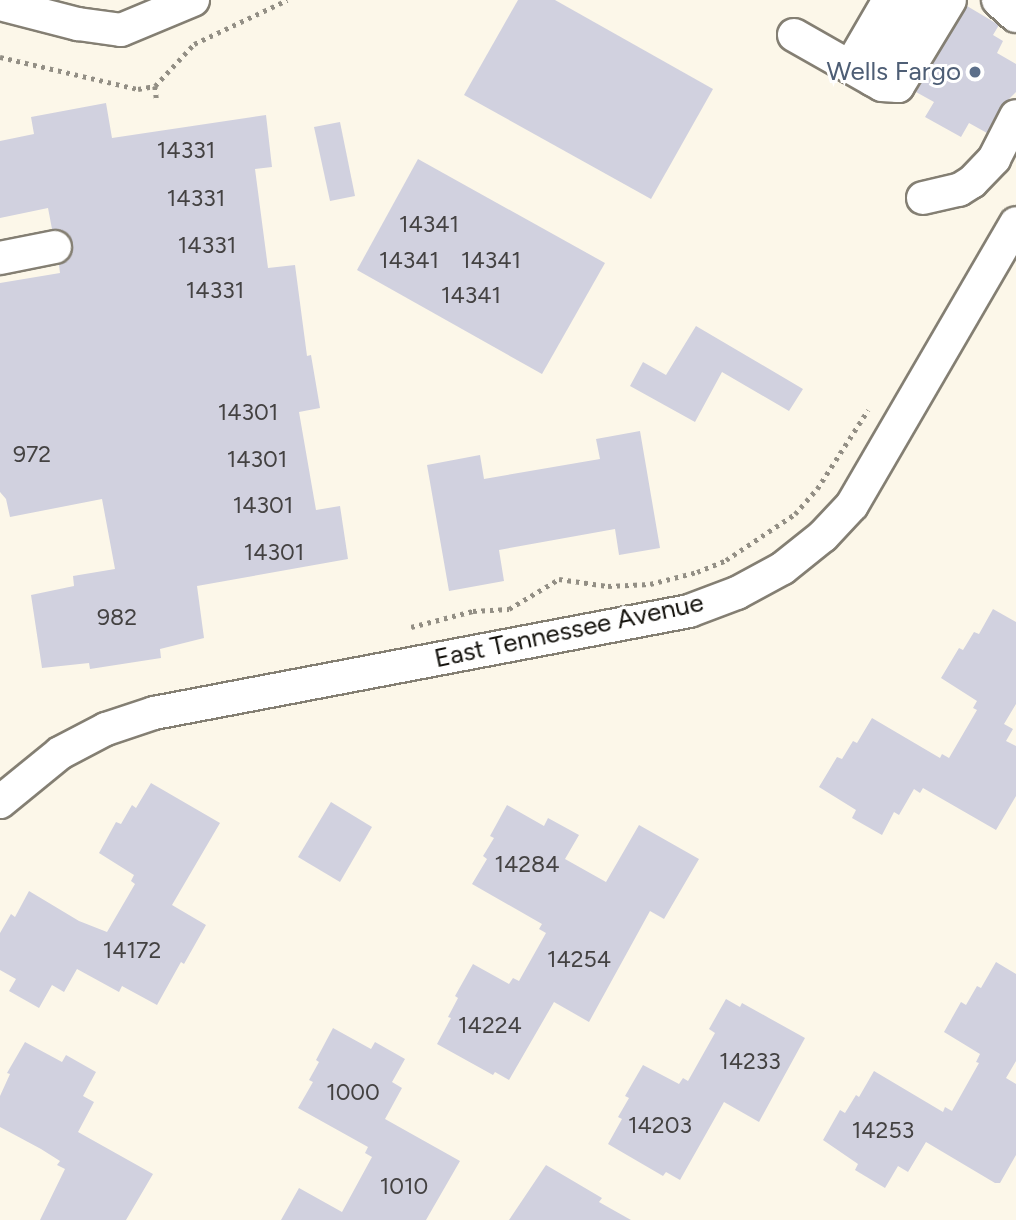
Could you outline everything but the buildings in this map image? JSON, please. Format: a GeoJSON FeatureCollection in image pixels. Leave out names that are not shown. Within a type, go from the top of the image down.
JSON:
{"type":"FeatureCollection","features":[{"type":"Feature","properties":{"kind":"street"},"geometry":{"type":"LineString","coordinates":[[0,4],[84,12],[121,30],[193,0]]}},
{"type":"Feature","properties":{"kind":"street"},"geometry":{"type":"LineString","coordinates":[[868,77],[888,0]]}},
{"type":"Feature","properties":{"kind":"street"},"geometry":{"type":"LineString","coordinates":[[868,77],[906,0]]}},
{"type":"Feature","properties":{"kind":"street"},"geometry":{"type":"LineString","coordinates":[[868,77],[919,0]]}},
{"type":"Feature","properties":{"kind":"street"},"geometry":{"type":"LineString","coordinates":[[868,77],[936,0]]}},
{"type":"Feature","properties":{"kind":"street"},"geometry":{"type":"LineString","coordinates":[[794,35],[868,77],[898,86],[950,0]]}},
{"type":"Feature","properties":{"kind":"street"},"geometry":{"type":"LineString","coordinates":[[998,0],[1016,16]]}},
{"type":"Feature","properties":{"kind":"street"},"geometry":{"type":"LineString","coordinates":[[923,198],[959,190],[972,182],[994,159],[1016,116]]}},
{"type":"Feature","properties":{"kind":"street","name":"East Tennessee Avenue"},"geometry":{"type":"LineString","coordinates":[[0,802],[60,753],[106,729],[155,713],[689,611],[737,593],[783,568],[823,536],[852,505],[1016,223]]}},
{"type":"Feature","properties":{"kind":"street"},"geometry":{"type":"LineString","coordinates":[[0,258],[55,247]]}},
{"type":"Feature","properties":{"kind":"path"},"geometry":{"type":"LineString","coordinates":[[0,57],[138,89],[155,86],[194,44],[287,0]]}},
{"type":"Feature","properties":{"kind":"path"},"geometry":{"type":"LineString","coordinates":[[155,86],[157,102]]}},
{"type":"Feature","properties":{"kind":"path"},"geometry":{"type":"LineString","coordinates":[[411,627],[473,611],[509,608],[559,579],[608,586],[650,584],[697,572],[726,560],[795,514],[817,489],[868,410]]}},
{"type":"Feature","properties":{"kind":"place","name":"Wells Fargo"},"geometry":{"type":"Point","coordinates":[975,72]}}]}
